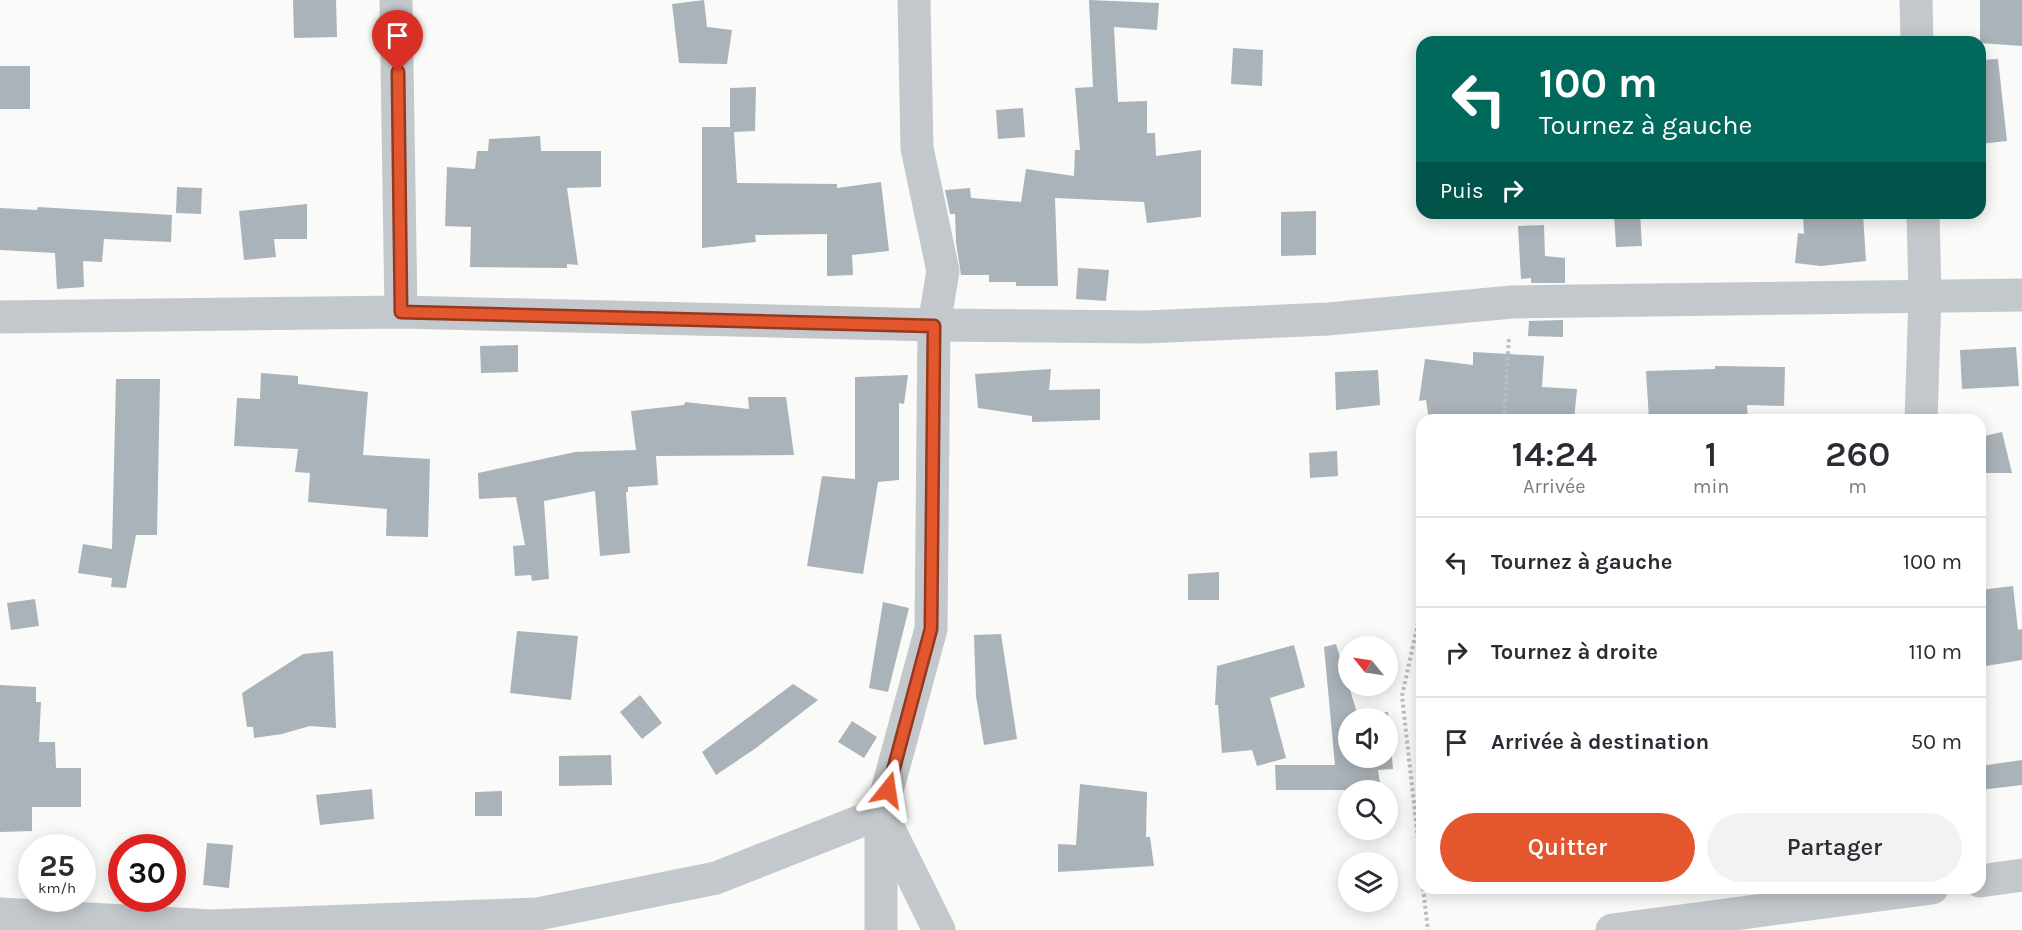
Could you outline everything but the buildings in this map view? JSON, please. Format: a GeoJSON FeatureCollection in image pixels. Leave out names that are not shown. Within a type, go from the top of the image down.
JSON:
{"type":"FeatureCollection","features":[{"type":"Feature","properties":{"kind":"street"},"geometry":{"type":"LineString","coordinates":[[396,0],[401,312]]}},
{"type":"Feature","properties":{"kind":"street"},"geometry":{"type":"LineString","coordinates":[[881,930],[881,813],[931,629],[934,326],[943,271],[917,148],[914,0]]}},
{"type":"Feature","properties":{"kind":"street"},"geometry":{"type":"LineString","coordinates":[[1916,0],[1917,36]]}},
{"type":"Feature","properties":{"kind":"street"},"geometry":{"type":"LineString","coordinates":[[1921,414],[1925,295],[1923,219]]}},
{"type":"Feature","properties":{"kind":"street"},"geometry":{"type":"LineString","coordinates":[[0,317],[401,312],[934,326],[1179,325],[1328,319],[1512,302],[2022,295]]}},
{"type":"Feature","properties":{"kind":"street"},"geometry":{"type":"LineString","coordinates":[[0,914],[212,926],[538,914],[717,878],[881,813]]}},
{"type":"Feature","properties":{"kind":"street"},"geometry":{"type":"LineString","coordinates":[[881,813],[939,930]]}},
{"type":"Feature","properties":{"kind":"street"},"geometry":{"type":"LineString","coordinates":[[1986,880],[2022,874]]}},
{"type":"Feature","properties":{"kind":"street"},"geometry":{"type":"LineString","coordinates":[[1612,930],[1878,894]]}},
{"type":"Feature","properties":{"kind":"path"},"geometry":{"type":"LineString","coordinates":[[1504,414],[1512,302]]}},
{"type":"Feature","properties":{"kind":"path"},"geometry":{"type":"LineString","coordinates":[[1416,632],[1402,696],[1416,821]]}},
{"type":"Feature","properties":{"kind":"path"},"geometry":{"type":"LineString","coordinates":[[1425,894],[1428,930]]}},
{"type":"Feature","properties":{"kind":"route"},"geometry":{"type":"LineString","coordinates":[[398,72],[401,312],[934,326],[931,629],[888,790]]}}]}
